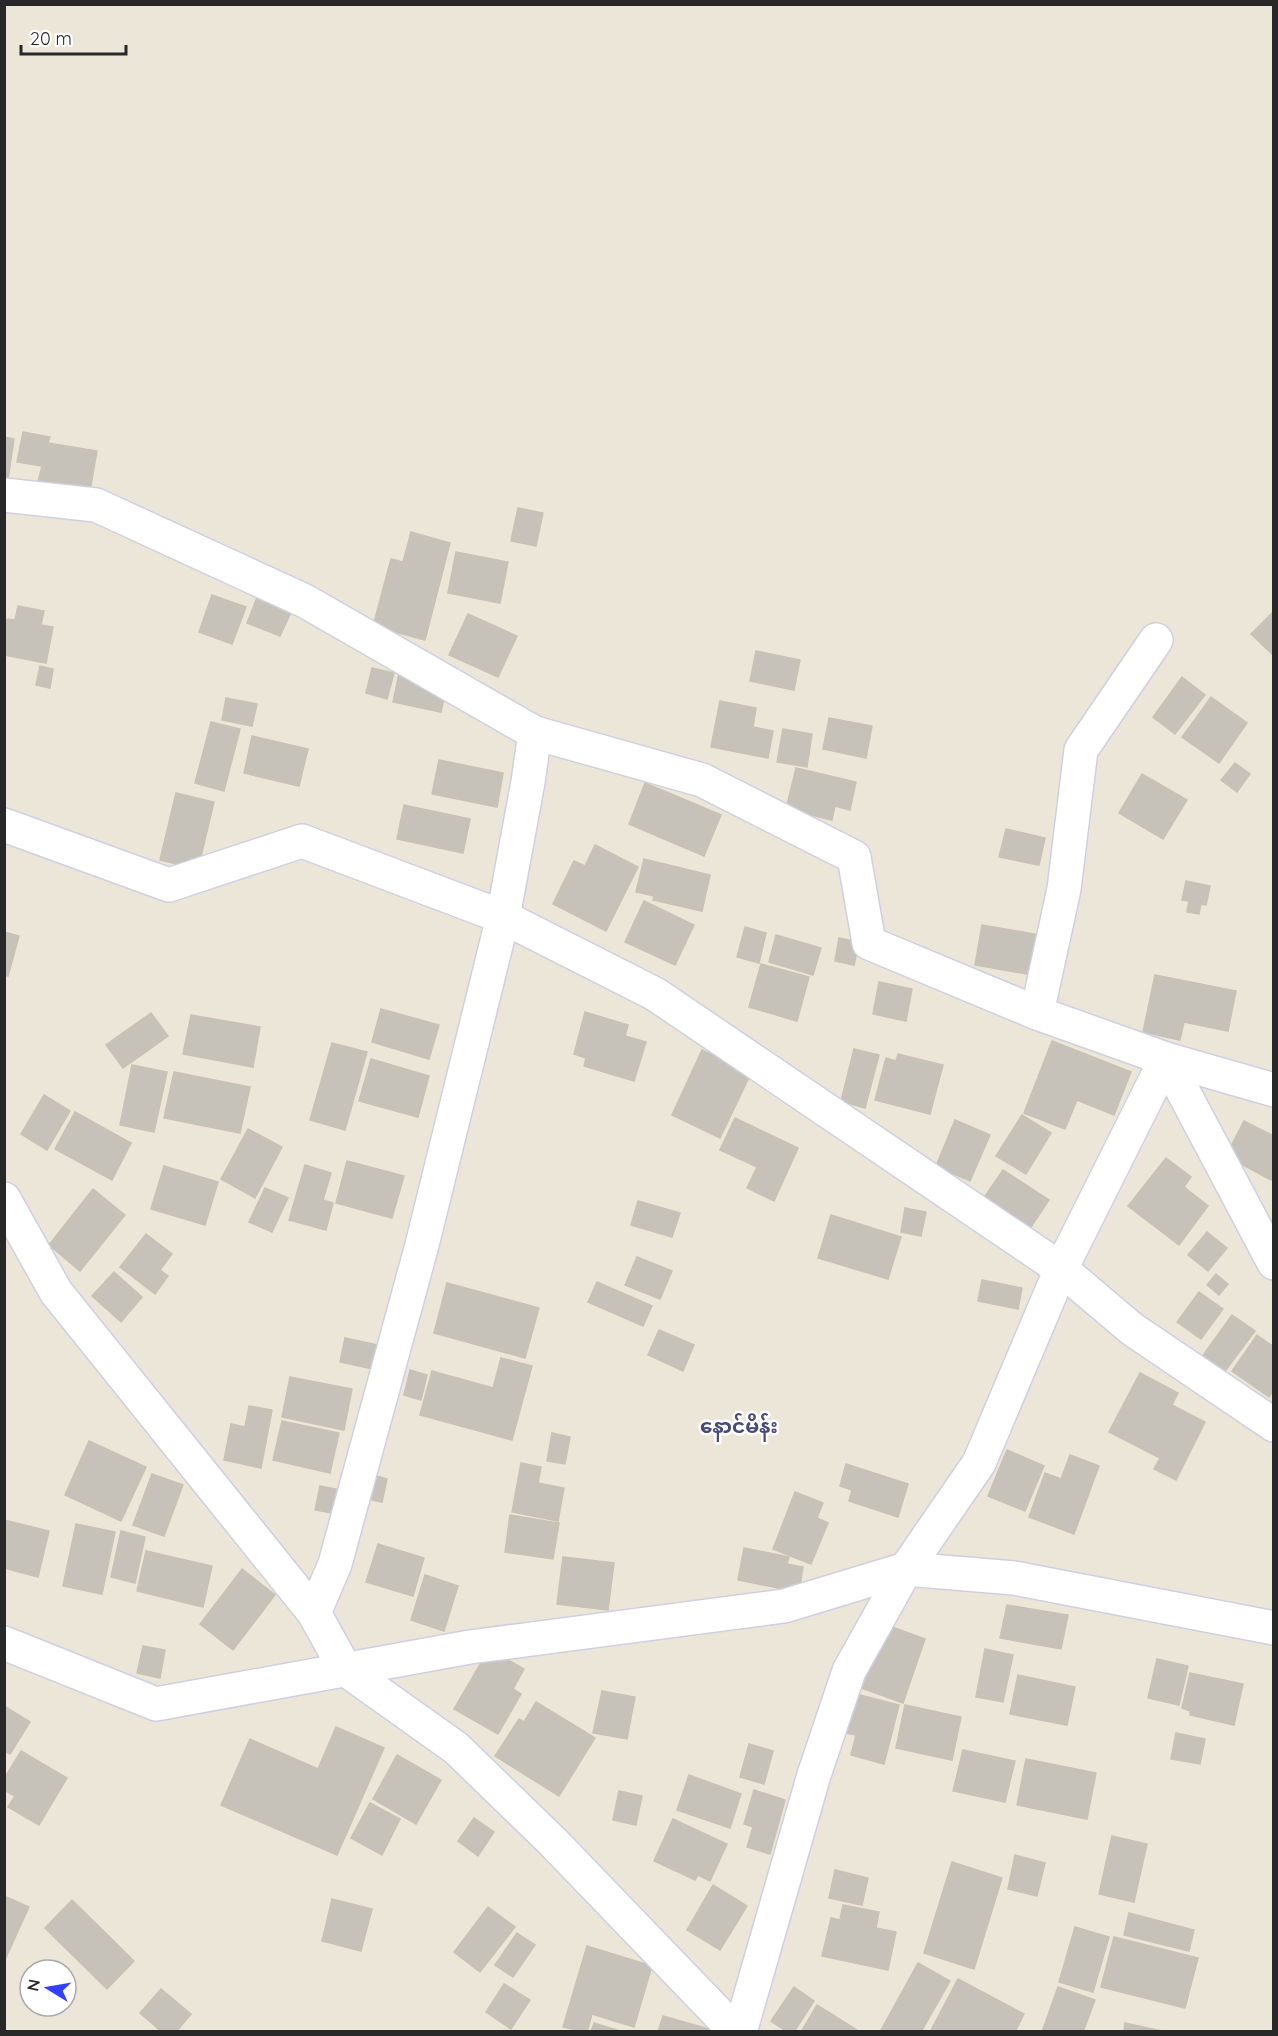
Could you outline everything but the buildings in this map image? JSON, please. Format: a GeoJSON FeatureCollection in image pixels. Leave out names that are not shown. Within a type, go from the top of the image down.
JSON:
{"type":"FeatureCollection","features":[{"type":"Feature","properties":{"kind":"street"},"geometry":{"type":"LineString","coordinates":[[4,495],[96,505],[305,601],[535,734],[702,780],[854,857],[869,943],[1037,1013],[1166,1059],[1274,1090]]}},
{"type":"Feature","properties":{"kind":"street"},"geometry":{"type":"LineString","coordinates":[[1037,1013],[1064,889],[1081,750],[1156,640]]}},
{"type":"Feature","properties":{"kind":"street"},"geometry":{"type":"LineString","coordinates":[[314,1613],[334,1564],[419,1256],[502,917],[535,734]]}},
{"type":"Feature","properties":{"kind":"street"},"geometry":{"type":"LineString","coordinates":[[4,825],[169,885],[302,841],[502,917],[655,994],[1061,1269],[1132,1329],[1274,1425]]}},
{"type":"Feature","properties":{"kind":"street"},"geometry":{"type":"LineString","coordinates":[[4,1199],[56,1292],[314,1613],[345,1669],[456,1748],[553,1842],[738,2031],[814,1775],[849,1671],[906,1569],[979,1463],[1061,1269],[1166,1059]]}},
{"type":"Feature","properties":{"kind":"street"},"geometry":{"type":"LineString","coordinates":[[1166,1059],[1274,1263]]}},
{"type":"Feature","properties":{"kind":"street"},"geometry":{"type":"LineString","coordinates":[[4,1643],[156,1704],[470,1647],[784,1606],[906,1569],[1014,1578],[1274,1628]]}},
{"type":"Feature","properties":{"kind":"district","name":"နောင်မိန်း"},"geometry":{"type":"Point","coordinates":[739,1426]}}]}
